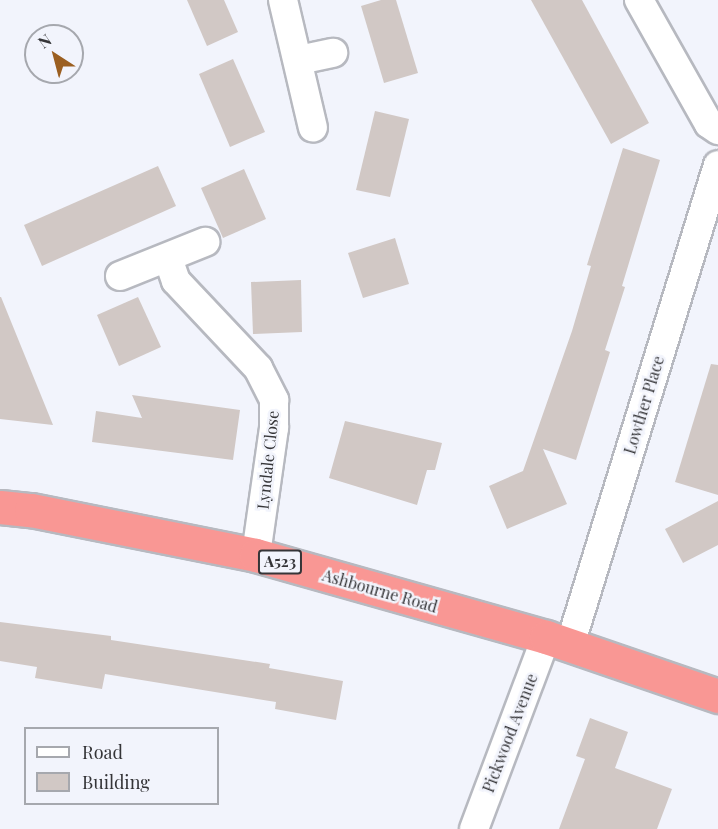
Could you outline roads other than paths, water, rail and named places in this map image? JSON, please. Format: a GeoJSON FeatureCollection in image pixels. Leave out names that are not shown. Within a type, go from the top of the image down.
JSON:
{"type":"FeatureCollection","features":[{"type":"Feature","properties":{"kind":"highway","name":"Ashbourne Road"},"geometry":{"type":"LineString","coordinates":[[0,507],[31,510],[256,555],[558,641],[718,696]]}},
{"type":"Feature","properties":{"kind":"street"},"geometry":{"type":"LineString","coordinates":[[283,0],[299,60],[313,128]]}},
{"type":"Feature","properties":{"kind":"street"},"geometry":{"type":"LineString","coordinates":[[639,0],[709,124],[718,130]]}},
{"type":"Feature","properties":{"kind":"street"},"geometry":{"type":"LineString","coordinates":[[299,60],[333,53]]}},
{"type":"Feature","properties":{"kind":"street","name":"Lowther Place"},"geometry":{"type":"LineString","coordinates":[[558,641],[718,165]]}},
{"type":"Feature","properties":{"kind":"street"},"geometry":{"type":"LineString","coordinates":[[120,276],[205,242]]}},
{"type":"Feature","properties":{"kind":"street","name":"Lyndale Close"},"geometry":{"type":"LineString","coordinates":[[168,258],[177,281],[258,368],[274,400],[274,428],[256,555]]}},
{"type":"Feature","properties":{"kind":"street","name":"Pickwood Avenue"},"geometry":{"type":"LineString","coordinates":[[474,829],[558,641]]}}]}
